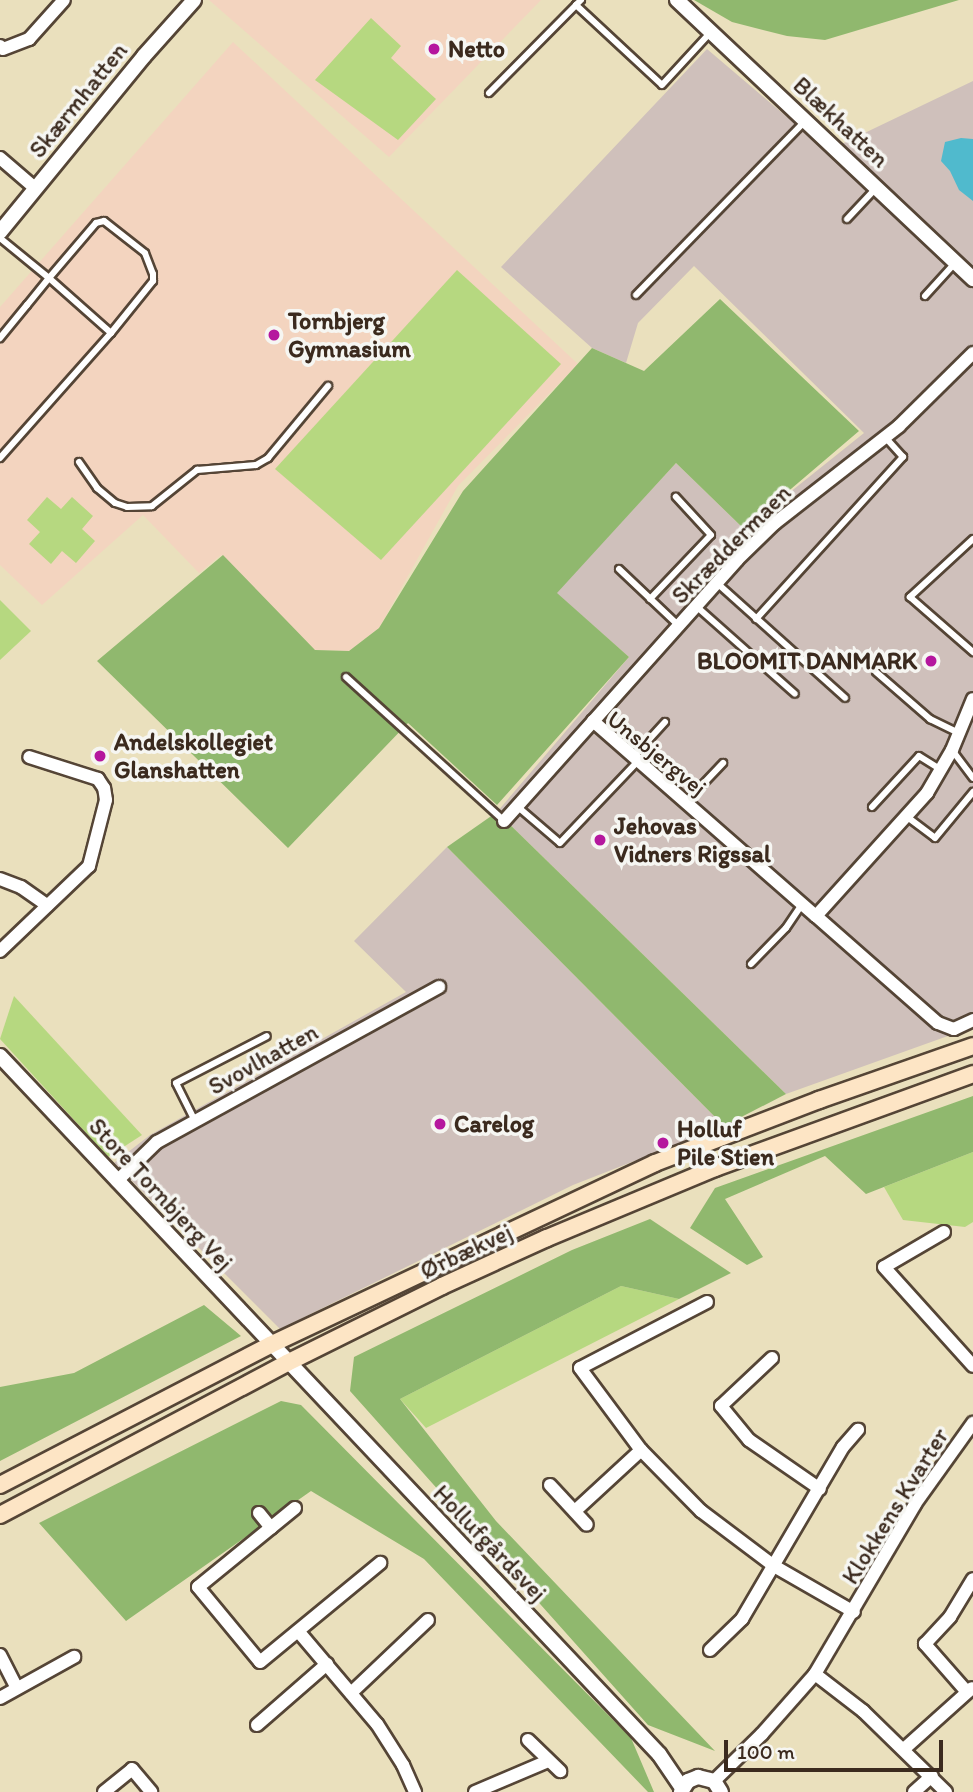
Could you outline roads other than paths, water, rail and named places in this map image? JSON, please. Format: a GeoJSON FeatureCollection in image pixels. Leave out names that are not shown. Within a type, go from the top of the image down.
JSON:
{"type":"FeatureCollection","features":[{"type":"Feature","properties":{"kind":"main road","name":"Ørbækvej"},"geometry":{"type":"LineString","coordinates":[[0,1485],[270,1345],[655,1163],[819,1100],[973,1046]]}},
{"type":"Feature","properties":{"kind":"main road","name":"Ørbækvej"},"geometry":{"type":"LineString","coordinates":[[0,1515],[288,1363],[442,1286],[559,1233],[715,1168],[973,1074]]}},
{"type":"Feature","properties":{"kind":"street"},"geometry":{"type":"LineString","coordinates":[[0,46],[4,49],[29,39],[64,0]]}},
{"type":"Feature","properties":{"kind":"street","name":"Skærmhatten"},"geometry":{"type":"LineString","coordinates":[[0,232],[194,0]]}},
{"type":"Feature","properties":{"kind":"street","name":"Blækhatten"},"geometry":{"type":"LineString","coordinates":[[677,0],[973,279]]}},
{"type":"Feature","properties":{"kind":"street"},"geometry":{"type":"LineString","coordinates":[[0,158],[35,188]]}},
{"type":"Feature","properties":{"kind":"street","name":"Skræddermaen"},"geometry":{"type":"LineString","coordinates":[[593,721],[775,523],[885,437],[973,353]]}},
{"type":"Feature","properties":{"kind":"street"},"geometry":{"type":"LineString","coordinates":[[816,916],[927,793],[952,750],[973,699]]}},
{"type":"Feature","properties":{"kind":"street","name":"Unsbjergvej"},"geometry":{"type":"LineString","coordinates":[[504,821],[593,721],[938,1023],[954,1029],[973,1020]]}},
{"type":"Feature","properties":{"kind":"street"},"geometry":{"type":"LineString","coordinates":[[0,951],[89,866],[106,800],[104,788],[98,779],[29,757]]}},
{"type":"Feature","properties":{"kind":"street"},"geometry":{"type":"LineString","coordinates":[[0,879],[21,887],[47,905]]}},
{"type":"Feature","properties":{"kind":"street","name":"Svovlhatten"},"geometry":{"type":"LineString","coordinates":[[117,1181],[157,1142],[439,987]]}},
{"type":"Feature","properties":{"kind":"street","name":"Store Tornbjerg Vej"},"geometry":{"type":"LineString","coordinates":[[0,1056],[288,1363]]}},
{"type":"Feature","properties":{"kind":"street"},"geometry":{"type":"LineString","coordinates":[[944,1232],[884,1267],[973,1366]]}},
{"type":"Feature","properties":{"kind":"street","name":"Klokkens Kvarter"},"geometry":{"type":"LineString","coordinates":[[707,1302],[580,1368],[641,1450],[701,1511],[774,1566],[854,1612]]}},
{"type":"Feature","properties":{"kind":"street"},"geometry":{"type":"LineString","coordinates":[[772,1358],[721,1406],[749,1440],[820,1489]]}},
{"type":"Feature","properties":{"kind":"street","name":"Hollufgårdsvej"},"geometry":{"type":"LineString","coordinates":[[288,1363],[659,1754],[685,1786]]}},
{"type":"Feature","properties":{"kind":"street","name":"Klokkens Kvarter"},"geometry":{"type":"LineString","coordinates":[[718,1787],[815,1674],[854,1612],[915,1504],[973,1423]]}},
{"type":"Feature","properties":{"kind":"street"},"geometry":{"type":"LineString","coordinates":[[710,1650],[742,1619],[843,1447],[858,1430]]}},
{"type":"Feature","properties":{"kind":"street"},"geometry":{"type":"LineString","coordinates":[[575,1511],[641,1450]]}},
{"type":"Feature","properties":{"kind":"street"},"geometry":{"type":"LineString","coordinates":[[550,1485],[587,1525]]}},
{"type":"Feature","properties":{"kind":"street"},"geometry":{"type":"LineString","coordinates":[[295,1508],[198,1587],[260,1662],[380,1563]]}},
{"type":"Feature","properties":{"kind":"street"},"geometry":{"type":"LineString","coordinates":[[259,1513],[271,1528]]}},
{"type":"Feature","properties":{"kind":"street"},"geometry":{"type":"LineString","coordinates":[[904,1749],[970,1690],[925,1644],[950,1618],[973,1579]]}},
{"type":"Feature","properties":{"kind":"street"},"geometry":{"type":"LineString","coordinates":[[351,1693],[428,1620]]}},
{"type":"Feature","properties":{"kind":"street"},"geometry":{"type":"LineString","coordinates":[[298,1631],[351,1693],[403,1765],[415,1792]]}},
{"type":"Feature","properties":{"kind":"street"},"geometry":{"type":"LineString","coordinates":[[0,1655],[17,1688]]}},
{"type":"Feature","properties":{"kind":"street"},"geometry":{"type":"LineString","coordinates":[[0,1698],[74,1657]]}},
{"type":"Feature","properties":{"kind":"street"},"geometry":{"type":"LineString","coordinates":[[257,1725],[327,1664]]}},
{"type":"Feature","properties":{"kind":"street"},"geometry":{"type":"LineString","coordinates":[[815,1674],[863,1711],[946,1792]]}},
{"type":"Feature","properties":{"kind":"street"},"geometry":{"type":"LineString","coordinates":[[528,1740],[560,1771]]}},
{"type":"Feature","properties":{"kind":"street"},"geometry":{"type":"LineString","coordinates":[[475,1792],[548,1761]]}},
{"type":"Feature","properties":{"kind":"street"},"geometry":{"type":"LineString","coordinates":[[104,1792],[132,1769],[151,1792]]}},
{"type":"Feature","properties":{"kind":"street"},"geometry":{"type":"LineString","coordinates":[[914,1792],[932,1776]]}},
{"type":"Feature","properties":{"kind":"street"},"geometry":{"type":"LineString","coordinates":[[685,1786],[704,1777],[718,1787]]}},
{"type":"Feature","properties":{"kind":"lane"},"geometry":{"type":"LineString","coordinates":[[489,93],[578,3],[662,85],[711,32]]}},
{"type":"Feature","properties":{"kind":"lane"},"geometry":{"type":"LineString","coordinates":[[636,295],[806,120]]}},
{"type":"Feature","properties":{"kind":"lane"},"geometry":{"type":"LineString","coordinates":[[847,219],[877,187]]}},
{"type":"Feature","properties":{"kind":"lane"},"geometry":{"type":"LineString","coordinates":[[0,338],[96,223],[104,221],[145,253],[151,264],[153,281],[111,333],[0,458]]}},
{"type":"Feature","properties":{"kind":"lane"},"geometry":{"type":"LineString","coordinates":[[0,238],[111,333]]}},
{"type":"Feature","properties":{"kind":"lane"},"geometry":{"type":"LineString","coordinates":[[925,296],[956,262]]}},
{"type":"Feature","properties":{"kind":"lane"},"geometry":{"type":"LineString","coordinates":[[79,461],[97,488],[114,503],[127,507],[152,506],[197,470],[256,465],[268,458],[328,386]]}},
{"type":"Feature","properties":{"kind":"lane"},"geometry":{"type":"LineString","coordinates":[[756,619],[903,457],[885,437]]}},
{"type":"Feature","properties":{"kind":"lane"},"geometry":{"type":"LineString","coordinates":[[650,599],[711,535],[676,497]]}},
{"type":"Feature","properties":{"kind":"lane"},"geometry":{"type":"LineString","coordinates":[[973,539],[910,597],[973,652]]}},
{"type":"Feature","properties":{"kind":"lane"},"geometry":{"type":"LineString","coordinates":[[619,569],[678,626]]}},
{"type":"Feature","properties":{"kind":"lane"},"geometry":{"type":"LineString","coordinates":[[717,583],[845,698]]}},
{"type":"Feature","properties":{"kind":"lane"},"geometry":{"type":"LineString","coordinates":[[696,606],[795,694]]}},
{"type":"Feature","properties":{"kind":"lane"},"geometry":{"type":"LineString","coordinates":[[876,672],[930,719],[959,733]]}},
{"type":"Feature","properties":{"kind":"lane","name":"Unsbjergvej"},"geometry":{"type":"LineString","coordinates":[[346,677],[504,821]]}},
{"type":"Feature","properties":{"kind":"lane"},"geometry":{"type":"LineString","coordinates":[[516,805],[560,843],[636,759],[665,722]]}},
{"type":"Feature","properties":{"kind":"lane"},"geometry":{"type":"LineString","coordinates":[[952,750],[973,778]]}},
{"type":"Feature","properties":{"kind":"lane"},"geometry":{"type":"LineString","coordinates":[[872,807],[919,756],[941,770]]}},
{"type":"Feature","properties":{"kind":"lane"},"geometry":{"type":"LineString","coordinates":[[686,802],[723,763]]}},
{"type":"Feature","properties":{"kind":"lane"},"geometry":{"type":"LineString","coordinates":[[906,816],[935,838],[973,792]]}},
{"type":"Feature","properties":{"kind":"lane"},"geometry":{"type":"LineString","coordinates":[[751,964],[786,928],[802,904]]}},
{"type":"Feature","properties":{"kind":"lane"},"geometry":{"type":"LineString","coordinates":[[195,1121],[176,1083],[267,1036]]}},
{"type":"Feature","properties":{"kind":"water"},"geometry":{"type":"Polygon","coordinates":[[[961,138],[973,139],[973,201],[959,190],[950,171],[941,161],[945,142],[961,138]]]}},
{"type":"Feature","properties":{"kind":"place","name":"Netto"},"geometry":{"type":"Point","coordinates":[434,49]}},
{"type":"Feature","properties":{"kind":"place","name":"Tornbjerg Gymnasium"},"geometry":{"type":"Point","coordinates":[274,335]}},
{"type":"Feature","properties":{"kind":"place","name":"BLOOMIT DANMARK"},"geometry":{"type":"Point","coordinates":[931,661]}},
{"type":"Feature","properties":{"kind":"place","name":"Andelskollegiet Glanshatten"},"geometry":{"type":"Point","coordinates":[100,756]}},
{"type":"Feature","properties":{"kind":"place","name":"Jehovas Vidners Rigssal"},"geometry":{"type":"Point","coordinates":[600,840]}},
{"type":"Feature","properties":{"kind":"place","name":"Carelog"},"geometry":{"type":"Point","coordinates":[440,1124]}},
{"type":"Feature","properties":{"kind":"place","name":"Holluf Pile Stien"},"geometry":{"type":"Point","coordinates":[663,1143]}}]}
